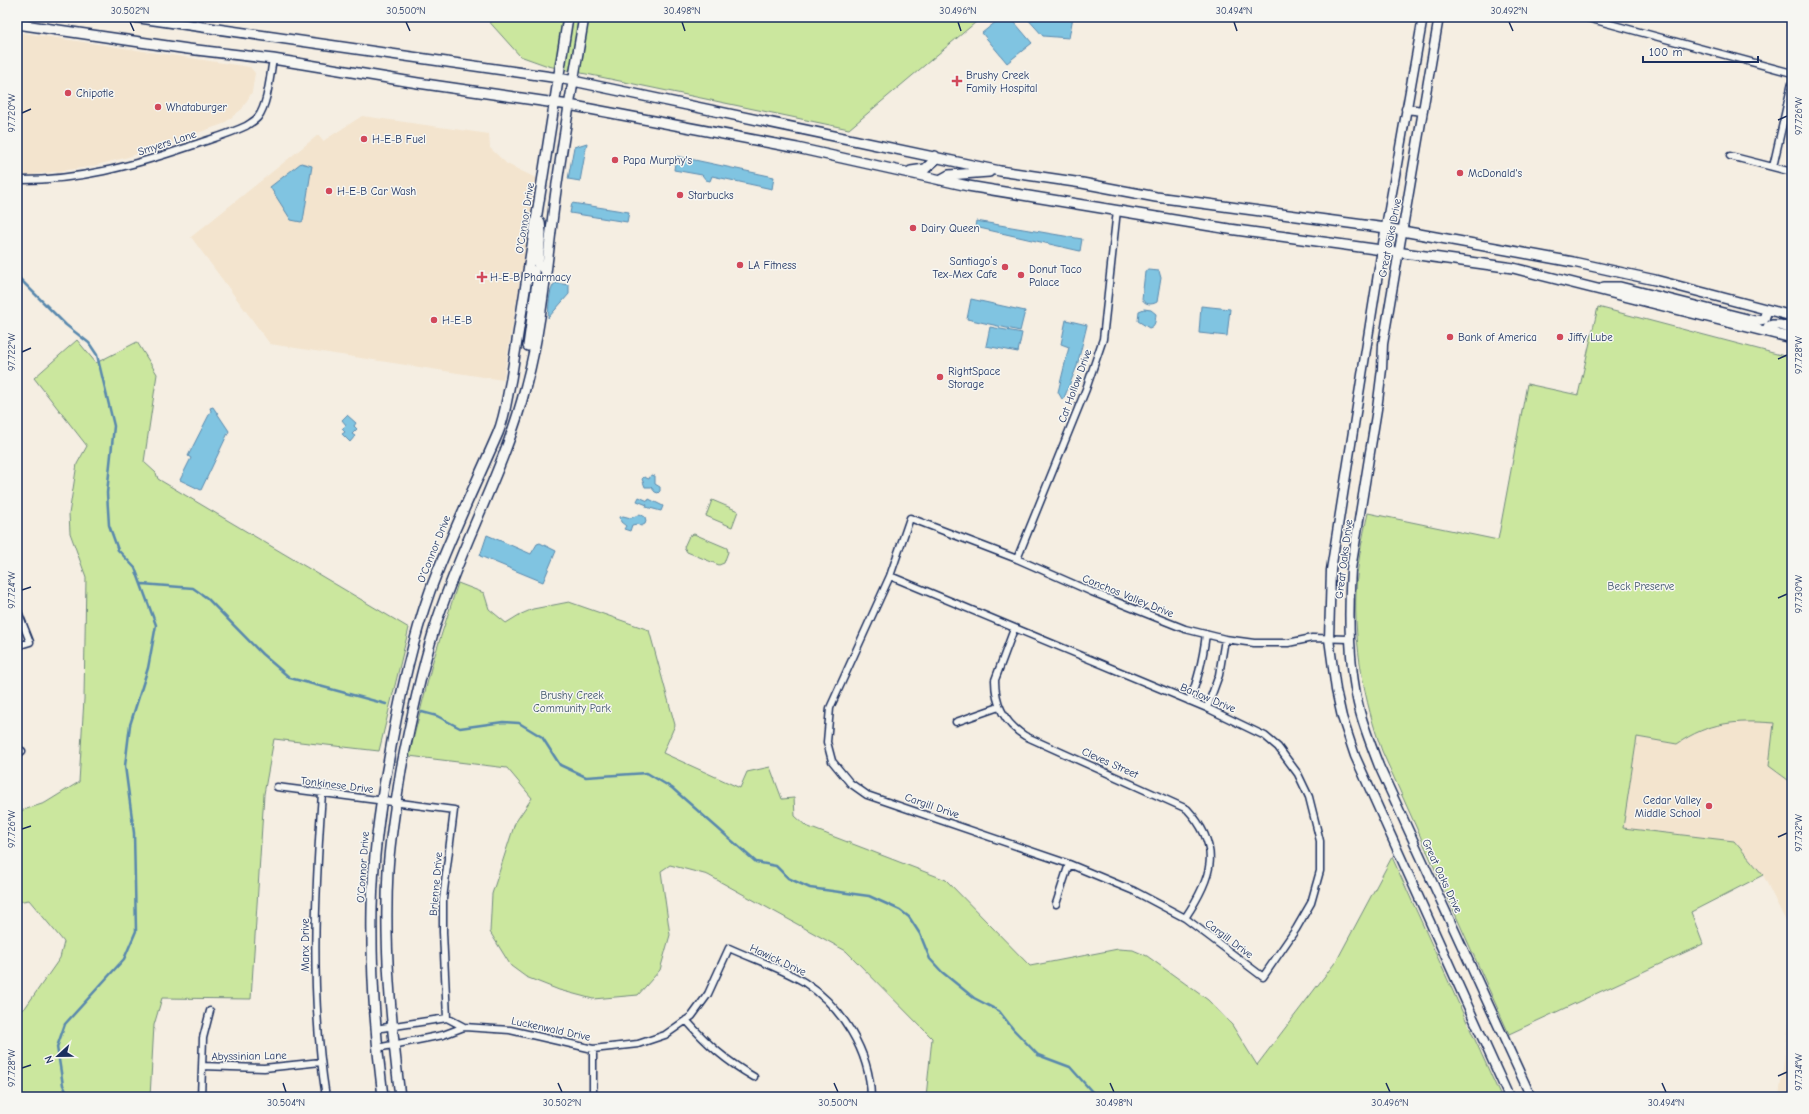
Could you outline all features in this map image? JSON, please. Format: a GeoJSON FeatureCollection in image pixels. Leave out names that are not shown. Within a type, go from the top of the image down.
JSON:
{"type":"FeatureCollection","features":[{"type":"Feature","properties":{"kind":"main road"},"geometry":{"type":"LineString","coordinates":[[133,17],[559,78],[842,138],[935,156],[1000,171],[1082,183],[1156,197],[1386,228],[1573,262],[1655,280],[1792,316]]}},
{"type":"Feature","properties":{"kind":"main road","name":"O'Connor Drive"},"geometry":{"type":"LineString","coordinates":[[383,1097],[375,1029],[372,907],[375,849],[381,800],[403,681],[413,644],[430,591],[450,540],[498,432],[517,353],[568,17]]}},
{"type":"Feature","properties":{"kind":"main road"},"geometry":{"type":"LineString","coordinates":[[400,1097],[392,1027],[388,968],[388,883],[396,803],[410,726],[434,629],[454,571],[510,438],[517,419],[529,375],[546,271],[569,105],[584,17]]}},
{"type":"Feature","properties":{"kind":"main road"},"geometry":{"type":"LineString","coordinates":[[17,24],[166,46],[273,59],[554,104],[569,105],[797,148],[940,180],[1038,198],[1229,229],[1513,268],[1792,338]]}},
{"type":"Feature","properties":{"kind":"main road"},"geometry":{"type":"LineString","coordinates":[[904,171],[925,169],[934,160],[935,156]]}},
{"type":"Feature","properties":{"kind":"main road"},"geometry":{"type":"LineString","coordinates":[[940,180],[948,175],[1000,171]]}},
{"type":"Feature","properties":{"kind":"main road"},"geometry":{"type":"LineString","coordinates":[[538,209],[541,233],[538,264],[546,271]]}},
{"type":"Feature","properties":{"kind":"main road"},"geometry":{"type":"LineString","coordinates":[[529,268],[534,272],[537,282],[528,346],[529,375]]}},
{"type":"Feature","properties":{"kind":"main road"},"geometry":{"type":"LineString","coordinates":[[1589,287],[1620,287],[1756,321],[1764,319],[1767,310]]}},
{"type":"Feature","properties":{"kind":"main road"},"geometry":{"type":"LineString","coordinates":[[1766,331],[1768,327],[1772,325],[1792,329]]}},
{"type":"Feature","properties":{"kind":"street","name":"Great Oaks Drive"},"geometry":{"type":"LineString","coordinates":[[1423,17],[1382,249],[1331,570],[1330,639],[1336,690],[1342,717],[1355,756],[1509,1097]]}},
{"type":"Feature","properties":{"kind":"street","name":"Great Oaks Drive"},"geometry":{"type":"LineString","coordinates":[[1439,17],[1383,344],[1382,369],[1377,410],[1351,569],[1349,596],[1349,639],[1357,697],[1367,735],[1374,754],[1531,1097]]}},
{"type":"Feature","properties":{"kind":"street"},"geometry":{"type":"LineString","coordinates":[[1584,17],[1603,19],[1792,73]]}},
{"type":"Feature","properties":{"kind":"street","name":"Smyers Lane"},"geometry":{"type":"LineString","coordinates":[[17,180],[73,177],[115,170],[153,159],[246,126],[259,116],[262,110],[267,94],[273,59]]}},
{"type":"Feature","properties":{"kind":"street"},"geometry":{"type":"LineString","coordinates":[[1773,167],[1792,83]]}},
{"type":"Feature","properties":{"kind":"street"},"geometry":{"type":"LineString","coordinates":[[1406,109],[1423,111]]}},
{"type":"Feature","properties":{"kind":"street"},"geometry":{"type":"LineString","coordinates":[[1730,156],[1792,172]]}},
{"type":"Feature","properties":{"kind":"street","name":"Cat Hollow Drive"},"geometry":{"type":"LineString","coordinates":[[1017,560],[1081,401],[1103,339],[1117,210]]}},
{"type":"Feature","properties":{"kind":"street","name":"Conchos Valley Drive"},"geometry":{"type":"LineString","coordinates":[[910,518],[1017,560],[1178,627],[1225,639],[1254,643],[1281,643],[1312,638],[1349,639]]}},
{"type":"Feature","properties":{"kind":"street","name":"Cargill Drive"},"geometry":{"type":"LineString","coordinates":[[910,518],[890,576],[830,708],[827,742],[832,761],[850,783],[867,795],[1069,864],[1134,891],[1185,918],[1263,977]]}},
{"type":"Feature","properties":{"kind":"street","name":"Barlow Drive"},"geometry":{"type":"LineString","coordinates":[[890,576],[1207,708],[1265,736],[1278,747],[1298,774],[1309,797],[1320,841],[1320,870],[1311,902],[1296,929],[1263,977]]}},
{"type":"Feature","properties":{"kind":"street"},"geometry":{"type":"LineString","coordinates":[[17,609],[30,642],[17,646]]}},
{"type":"Feature","properties":{"kind":"street","name":"Cleves Street"},"geometry":{"type":"LineString","coordinates":[[1014,628],[995,680],[995,689],[999,707],[1007,721],[1015,730],[1025,736],[1187,809],[1197,820],[1207,837],[1210,852],[1208,876],[1185,918]]}},
{"type":"Feature","properties":{"kind":"street"},"geometry":{"type":"LineString","coordinates":[[1189,701],[1203,660],[1206,634]]}},
{"type":"Feature","properties":{"kind":"street"},"geometry":{"type":"LineString","coordinates":[[1207,708],[1219,675],[1225,639]]}},
{"type":"Feature","properties":{"kind":"street"},"geometry":{"type":"LineString","coordinates":[[956,722],[999,707]]}},
{"type":"Feature","properties":{"kind":"street","name":"Tonkinese Drive"},"geometry":{"type":"LineString","coordinates":[[277,787],[396,803]]}},
{"type":"Feature","properties":{"kind":"street","name":"Manx Drive"},"geometry":{"type":"LineString","coordinates":[[322,793],[316,886],[315,989],[321,1062],[326,1097]]}},
{"type":"Feature","properties":{"kind":"street","name":"Brienne Drive"},"geometry":{"type":"LineString","coordinates":[[396,803],[454,810],[443,899],[447,1018]]}},
{"type":"Feature","properties":{"kind":"street"},"geometry":{"type":"LineString","coordinates":[[1056,904],[1069,864]]}},
{"type":"Feature","properties":{"kind":"street","name":"Luckenwald Drive"},"geometry":{"type":"LineString","coordinates":[[447,1018],[464,1027],[510,1030],[532,1034],[577,1047],[593,1049],[638,1044],[665,1035],[686,1020],[708,994],[728,948]]}},
{"type":"Feature","properties":{"kind":"street","name":"Hawick Drive"},"geometry":{"type":"LineString","coordinates":[[728,948],[804,982],[832,1007],[848,1027],[861,1050],[869,1077],[871,1097]]}},
{"type":"Feature","properties":{"kind":"street"},"geometry":{"type":"LineString","coordinates":[[201,1097],[203,1038],[210,1011]]}},
{"type":"Feature","properties":{"kind":"street"},"geometry":{"type":"LineString","coordinates":[[375,1029],[447,1018]]}},
{"type":"Feature","properties":{"kind":"street"},"geometry":{"type":"LineString","coordinates":[[686,1020],[721,1056],[754,1077]]}},
{"type":"Feature","properties":{"kind":"street","name":"Luckenwald Drive"},"geometry":{"type":"LineString","coordinates":[[377,1048],[443,1035],[464,1027]]}},
{"type":"Feature","properties":{"kind":"street"},"geometry":{"type":"LineString","coordinates":[[593,1049],[593,1097]]}},
{"type":"Feature","properties":{"kind":"street","name":"Abyssinian Lane"},"geometry":{"type":"LineString","coordinates":[[202,1066],[264,1068],[321,1062]]}},
{"type":"Feature","properties":{"kind":"shaded area"},"geometry":{"type":"Polygon","coordinates":[[[17,32],[250,67],[255,73],[252,92],[242,109],[223,124],[167,144],[128,157],[89,167],[32,175],[17,175],[17,32]]]}},
{"type":"Feature","properties":{"kind":"shaded area"},"geometry":{"type":"Polygon","coordinates":[[[362,116],[489,134],[490,148],[507,164],[538,179],[503,380],[270,344],[191,237],[318,135],[323,141],[362,116]]]}},
{"type":"Feature","properties":{"kind":"shaded area","name":"Cedar Valley Middle School"},"geometry":{"type":"Polygon","coordinates":[[[1738,721],[1774,723],[1769,766],[1792,783],[1792,934],[1763,875],[1734,841],[1623,828],[1637,737],[1677,744],[1701,730],[1738,721]]]}},
{"type":"Feature","properties":{"kind":"shaded area"},"geometry":{"type":"Polygon","coordinates":[[[1792,1000],[1792,1097],[1779,1097],[1792,1000]]]}},
{"type":"Feature","properties":{"kind":"green space"},"geometry":{"type":"Polygon","coordinates":[[[485,17],[982,17],[849,129],[548,66],[520,56],[485,17]]]}},
{"type":"Feature","properties":{"kind":"green space","name":"Beck Preserve"},"geometry":{"type":"Polygon","coordinates":[[[1598,307],[1792,358],[1792,783],[1769,766],[1774,723],[1747,722],[1723,724],[1700,731],[1677,744],[1637,737],[1623,828],[1734,841],[1763,875],[1691,912],[1703,944],[1509,1034],[1382,751],[1365,693],[1359,652],[1356,592],[1359,562],[1368,513],[1498,540],[1527,384],[1578,395],[1598,307]]]}},
{"type":"Feature","properties":{"kind":"green space"},"geometry":{"type":"Polygon","coordinates":[[[77,340],[96,363],[137,342],[157,374],[144,462],[156,473],[158,479],[409,628],[379,751],[274,739],[264,794],[251,999],[162,998],[154,1025],[150,1097],[17,1097],[17,1012],[25,1008],[60,958],[64,942],[29,900],[17,902],[17,812],[45,803],[79,782],[84,699],[86,577],[70,533],[69,514],[77,464],[87,446],[34,378],[77,340]]]}},
{"type":"Feature","properties":{"kind":"green space"},"geometry":{"type":"Polygon","coordinates":[[[712,500],[738,511],[732,527],[706,516],[712,500]]]}},
{"type":"Feature","properties":{"kind":"green space"},"geometry":{"type":"Polygon","coordinates":[[[694,534],[727,548],[728,552],[724,563],[719,565],[687,552],[684,547],[689,536],[694,534]]]}},
{"type":"Feature","properties":{"kind":"green space","name":"Brushy Creek Community Park"},"geometry":{"type":"Polygon","coordinates":[[[458,583],[484,593],[489,609],[506,623],[533,609],[569,602],[649,630],[675,725],[663,753],[740,788],[747,772],[770,767],[782,799],[794,798],[795,816],[806,826],[946,880],[1030,966],[1118,949],[1133,950],[1147,956],[1208,1000],[1232,1025],[1257,1065],[1337,960],[1392,857],[1501,1097],[926,1097],[932,1038],[846,951],[708,875],[670,865],[661,871],[670,935],[660,970],[638,995],[593,999],[559,990],[526,977],[511,966],[490,932],[492,894],[515,823],[532,798],[507,768],[409,756],[432,664],[458,583]]]}},
{"type":"Feature","properties":{"kind":"water"},"geometry":{"type":"Polygon","coordinates":[[[1002,17],[1010,17],[1032,43],[1007,63],[982,33],[1002,17]]]}},
{"type":"Feature","properties":{"kind":"water"},"geometry":{"type":"Polygon","coordinates":[[[1026,17],[1073,17],[1069,38],[1043,36],[1026,17]]]}},
{"type":"Feature","properties":{"kind":"water"},"geometry":{"type":"Polygon","coordinates":[[[587,143],[580,181],[568,179],[574,147],[587,143]]]}},
{"type":"Feature","properties":{"kind":"water"},"geometry":{"type":"Polygon","coordinates":[[[676,156],[774,177],[772,189],[712,176],[710,181],[706,180],[702,175],[674,170],[676,156]]]}},
{"type":"Feature","properties":{"kind":"water"},"geometry":{"type":"Polygon","coordinates":[[[301,163],[312,166],[303,221],[301,222],[291,220],[270,187],[301,163]]]}},
{"type":"Feature","properties":{"kind":"water"},"geometry":{"type":"Polygon","coordinates":[[[572,203],[629,212],[627,222],[570,213],[572,203]]]}},
{"type":"Feature","properties":{"kind":"water"},"geometry":{"type":"Polygon","coordinates":[[[976,221],[1082,239],[1080,251],[975,227],[976,221]]]}},
{"type":"Feature","properties":{"kind":"water"},"geometry":{"type":"Polygon","coordinates":[[[1149,270],[1159,271],[1161,278],[1157,302],[1153,304],[1147,303],[1142,299],[1145,272],[1149,270]]]}},
{"type":"Feature","properties":{"kind":"water"},"geometry":{"type":"Polygon","coordinates":[[[555,283],[569,285],[569,294],[548,318],[551,290],[555,283]]]}},
{"type":"Feature","properties":{"kind":"water"},"geometry":{"type":"Polygon","coordinates":[[[971,299],[1025,311],[1020,331],[967,319],[971,299]]]}},
{"type":"Feature","properties":{"kind":"water"},"geometry":{"type":"Polygon","coordinates":[[[1201,306],[1230,309],[1227,336],[1199,333],[1201,306]]]}},
{"type":"Feature","properties":{"kind":"water"},"geometry":{"type":"Polygon","coordinates":[[[1144,309],[1151,310],[1156,314],[1154,325],[1149,328],[1138,321],[1139,311],[1144,309]]]}},
{"type":"Feature","properties":{"kind":"water"},"geometry":{"type":"Polygon","coordinates":[[[1066,320],[1087,325],[1077,366],[1064,398],[1062,399],[1058,392],[1069,347],[1061,344],[1066,320]]]}},
{"type":"Feature","properties":{"kind":"water"},"geometry":{"type":"Polygon","coordinates":[[[990,327],[1022,333],[1018,352],[986,346],[990,327]]]}},
{"type":"Feature","properties":{"kind":"water"},"geometry":{"type":"Polygon","coordinates":[[[213,407],[229,431],[201,490],[180,480],[191,458],[188,456],[211,411],[210,408],[213,407]]]}},
{"type":"Feature","properties":{"kind":"water"},"geometry":{"type":"Polygon","coordinates":[[[347,415],[356,423],[354,426],[357,429],[352,434],[355,436],[350,442],[342,434],[345,432],[342,429],[346,425],[342,420],[347,415]]]}},
{"type":"Feature","properties":{"kind":"water"},"geometry":{"type":"Polygon","coordinates":[[[651,475],[655,476],[655,484],[660,487],[660,491],[658,493],[651,487],[645,487],[642,479],[644,477],[649,479],[651,475]]]}},
{"type":"Feature","properties":{"kind":"water"},"geometry":{"type":"Polygon","coordinates":[[[639,497],[648,501],[649,499],[663,506],[661,511],[646,507],[647,505],[637,501],[639,497]]]}},
{"type":"Feature","properties":{"kind":"water"},"geometry":{"type":"Polygon","coordinates":[[[640,514],[645,517],[645,524],[641,526],[637,524],[632,525],[630,531],[624,529],[626,526],[621,522],[620,517],[623,516],[631,518],[640,514]]]}},
{"type":"Feature","properties":{"kind":"water"},"geometry":{"type":"Polygon","coordinates":[[[487,535],[531,554],[537,544],[540,543],[556,551],[543,582],[480,556],[487,535]]]}},
{"type":"Feature","properties":{"kind":"waterway"},"geometry":{"type":"LineString","coordinates":[[17,276],[66,325],[89,343],[97,355],[114,426],[107,493],[109,525],[118,550],[135,568],[156,625],[148,668],[130,725],[125,766],[134,833],[136,931],[124,959],[65,1024],[57,1047],[63,1085],[69,1097]]}},
{"type":"Feature","properties":{"kind":"waterway"},"geometry":{"type":"LineString","coordinates":[[142,584],[193,588],[207,598],[262,654],[290,678],[386,704]]}},
{"type":"Feature","properties":{"kind":"waterway"},"geometry":{"type":"LineString","coordinates":[[422,712],[437,716],[460,728],[503,722],[519,723],[542,737],[560,765],[586,777],[647,773],[672,788],[756,862],[776,866],[788,878],[810,888],[869,896],[900,910],[909,917],[920,934],[930,959],[942,972],[974,998],[999,1011],[1013,1029],[1038,1055],[1070,1067],[1094,1094],[1100,1097]]}},
{"type":"Feature","properties":{"kind":"place","name":"Brushy Creek Family Hospital"},"geometry":{"type":"Point","coordinates":[957,81]}},
{"type":"Feature","properties":{"kind":"place","name":"Chipotle"},"geometry":{"type":"Point","coordinates":[68,93]}},
{"type":"Feature","properties":{"kind":"place","name":"Whataburger"},"geometry":{"type":"Point","coordinates":[158,107]}},
{"type":"Feature","properties":{"kind":"place","name":"H-E-B Fuel"},"geometry":{"type":"Point","coordinates":[364,139]}},
{"type":"Feature","properties":{"kind":"place","name":"Papa Murphy's"},"geometry":{"type":"Point","coordinates":[615,160]}},
{"type":"Feature","properties":{"kind":"place","name":"McDonald's"},"geometry":{"type":"Point","coordinates":[1460,173]}},
{"type":"Feature","properties":{"kind":"place","name":"H-E-B Car Wash"},"geometry":{"type":"Point","coordinates":[329,191]}},
{"type":"Feature","properties":{"kind":"place","name":"Starbucks"},"geometry":{"type":"Point","coordinates":[680,195]}},
{"type":"Feature","properties":{"kind":"place","name":"Dairy Queen"},"geometry":{"type":"Point","coordinates":[913,228]}},
{"type":"Feature","properties":{"kind":"place","name":"LA Fitness"},"geometry":{"type":"Point","coordinates":[740,265]}},
{"type":"Feature","properties":{"kind":"place","name":"Santiago’s Tex-Mex Cafe"},"geometry":{"type":"Point","coordinates":[1005,267]}},
{"type":"Feature","properties":{"kind":"place","name":"Donut Taco Palace"},"geometry":{"type":"Point","coordinates":[1021,275]}},
{"type":"Feature","properties":{"kind":"place","name":"H-E-B Pharmacy"},"geometry":{"type":"Point","coordinates":[482,277]}},
{"type":"Feature","properties":{"kind":"place","name":"H-E-B"},"geometry":{"type":"Point","coordinates":[434,320]}},
{"type":"Feature","properties":{"kind":"place","name":"Bank of America"},"geometry":{"type":"Point","coordinates":[1450,337]}},
{"type":"Feature","properties":{"kind":"place","name":"Jiffy Lube"},"geometry":{"type":"Point","coordinates":[1560,337]}},
{"type":"Feature","properties":{"kind":"place","name":"RightSpace Storage"},"geometry":{"type":"Point","coordinates":[940,377]}},
{"type":"Feature","properties":{"kind":"place","name":"Cedar Valley Middle School"},"geometry":{"type":"Point","coordinates":[1709,806]}}]}
